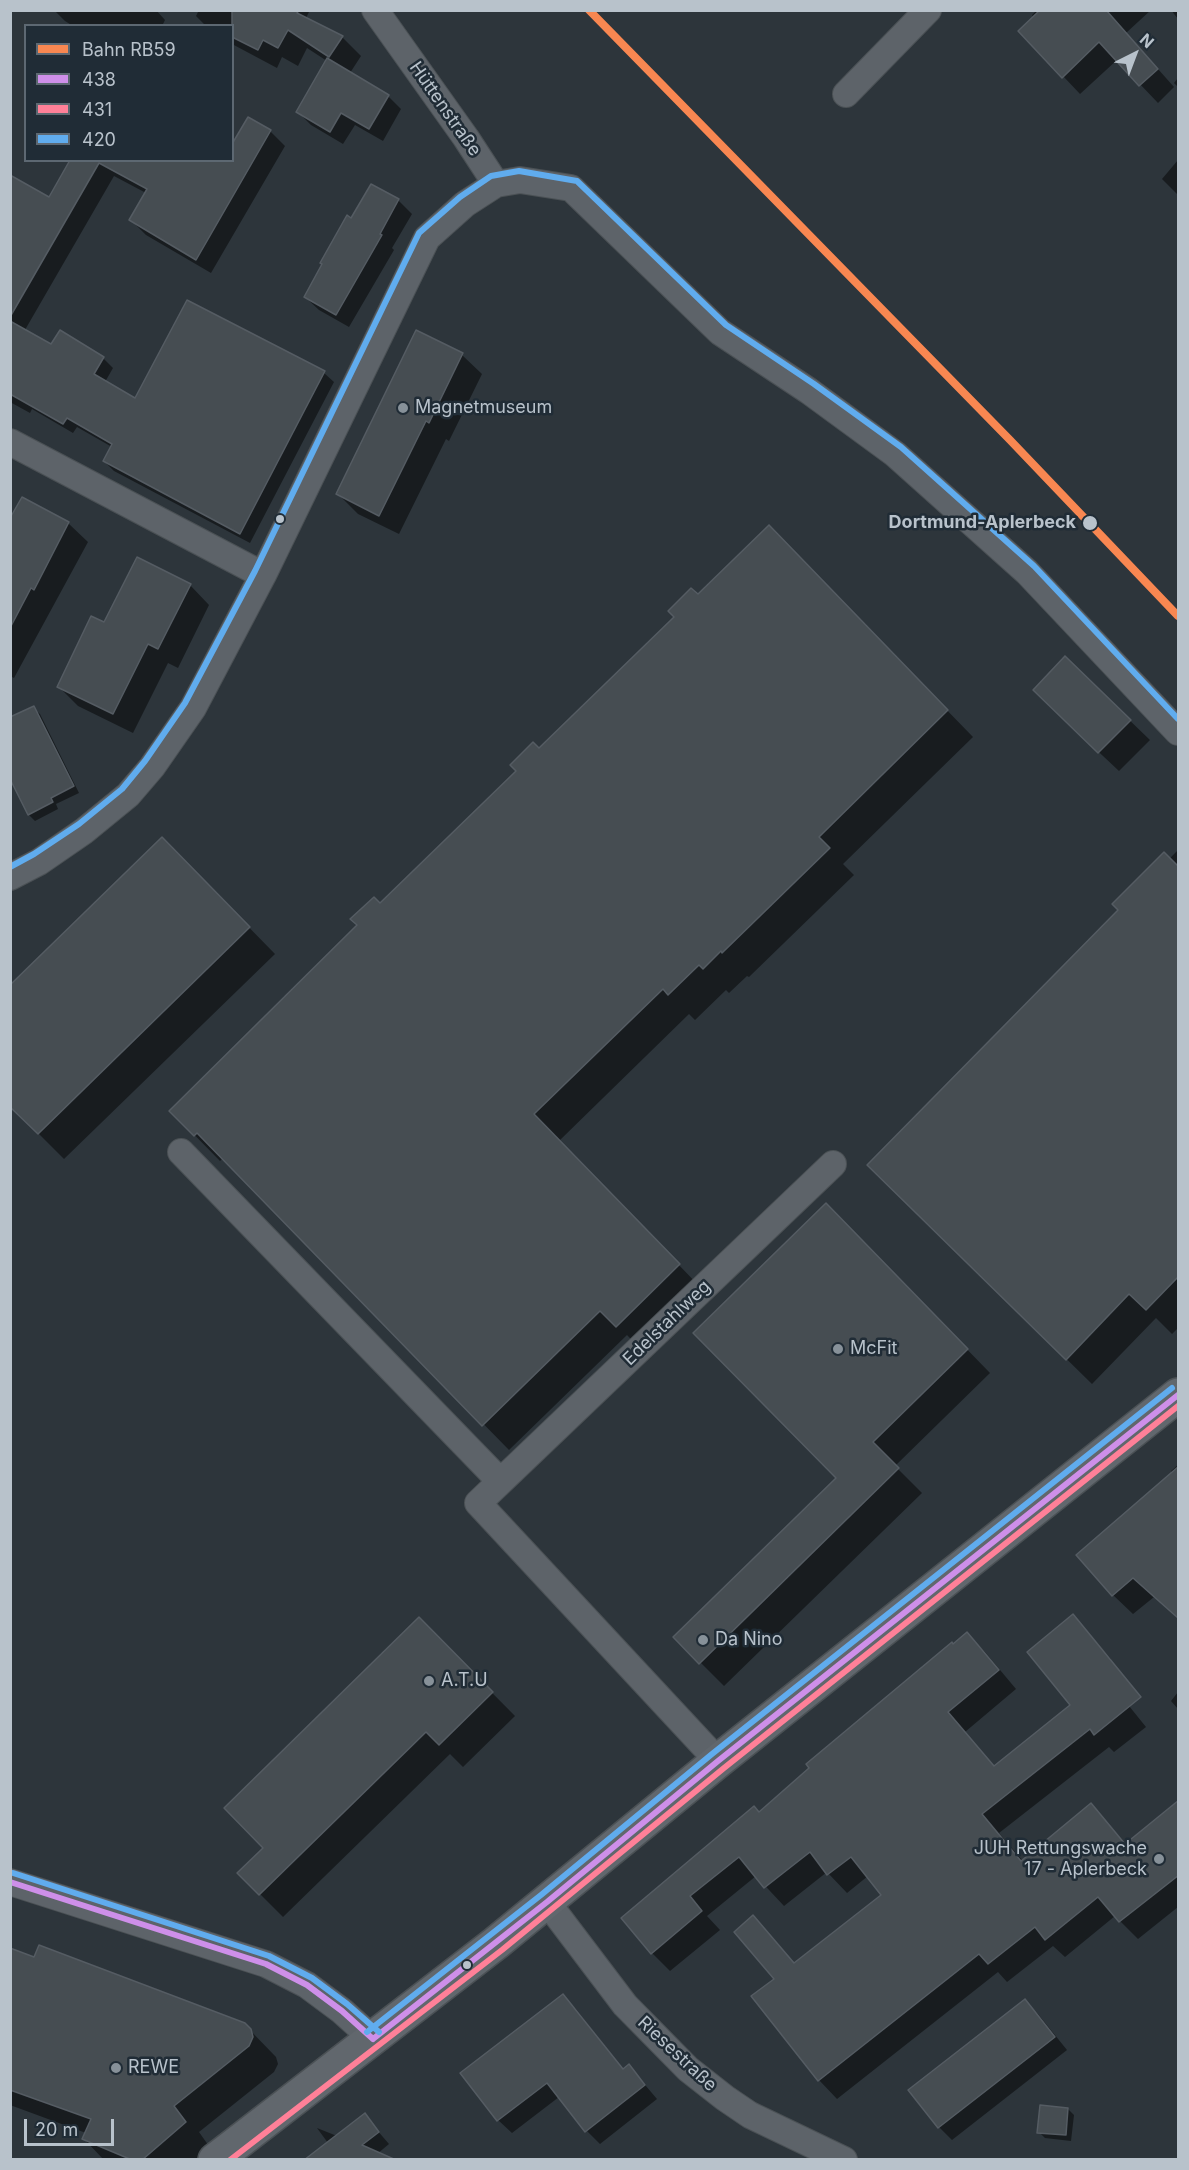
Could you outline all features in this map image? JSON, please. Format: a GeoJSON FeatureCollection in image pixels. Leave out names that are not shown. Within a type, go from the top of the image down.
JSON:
{"type":"FeatureCollection","features":[{"type":"Feature","properties":{"kind":"main road"},"geometry":{"type":"LineString","coordinates":[[215,2160],[547,1902],[718,1761],[1179,1395]]}},
{"type":"Feature","properties":{"kind":"street","name":"Hüttenstraße"},"geometry":{"type":"LineString","coordinates":[[375,10],[496,184]]}},
{"type":"Feature","properties":{"kind":"street"},"geometry":{"type":"LineString","coordinates":[[846,94],[928,10]]}},
{"type":"Feature","properties":{"kind":"street"},"geometry":{"type":"LineString","coordinates":[[10,877],[39,862],[84,831],[128,795],[152,767],[193,708],[263,575],[427,238],[465,204],[496,184],[520,180],[571,188],[720,332],[809,391],[895,454],[1027,572],[1179,732]]}},
{"type":"Feature","properties":{"kind":"street"},"geometry":{"type":"LineString","coordinates":[[10,442],[263,575]]}},
{"type":"Feature","properties":{"kind":"street"},"geometry":{"type":"LineString","coordinates":[[182,1152],[500,1481]]}},
{"type":"Feature","properties":{"kind":"street","name":"Edelstahlweg"},"geometry":{"type":"LineString","coordinates":[[718,1761],[478,1503],[833,1164]]}},
{"type":"Feature","properties":{"kind":"street"},"geometry":{"type":"LineString","coordinates":[[10,1882],[267,1964],[314,1990],[373,2039]]}},
{"type":"Feature","properties":{"kind":"street","name":"Riesestraße"},"geometry":{"type":"LineString","coordinates":[[547,1902],[625,2005],[688,2069],[750,2115],[844,2160]]}},
{"type":"Feature","properties":{"kind":"building"},"geometry":{"type":"Polygon","coordinates":[[[232,10],[299,10],[297,13],[343,36],[329,57],[288,30],[278,48],[263,40],[258,50],[234,38],[234,24],[232,24],[232,10]]]}},
{"type":"Feature","properties":{"kind":"building"},"geometry":{"type":"Polygon","coordinates":[[[1040,10],[1106,10],[1158,69],[1139,86],[1099,42],[1062,78],[1018,31],[1040,10]]]}},
{"type":"Feature","properties":{"kind":"building"},"geometry":{"type":"Polygon","coordinates":[[[327,58],[389,95],[369,129],[341,113],[330,132],[296,112],[327,58]]]}},
{"type":"Feature","properties":{"kind":"building"},"geometry":{"type":"Polygon","coordinates":[[[248,117],[271,130],[196,260],[129,220],[147,189],[99,163],[10,317],[10,175],[49,197],[69,162],[234,162],[234,141],[248,117]]]}},
{"type":"Feature","properties":{"kind":"building"},"geometry":{"type":"Polygon","coordinates":[[[371,184],[399,199],[380,234],[382,235],[336,315],[304,297],[347,215],[351,218],[371,184]]]}},
{"type":"Feature","properties":{"kind":"building"},"geometry":{"type":"Polygon","coordinates":[[[187,300],[325,371],[240,534],[103,461],[112,444],[67,418],[63,424],[10,394],[10,321],[51,344],[60,330],[104,357],[94,374],[135,398],[187,300]]]}},
{"type":"Feature","properties":{"kind":"building"},"geometry":{"type":"Polygon","coordinates":[[[416,330],[463,353],[429,423],[426,421],[379,516],[336,494],[416,330]]]}},
{"type":"Feature","properties":{"kind":"building"},"geometry":{"type":"Polygon","coordinates":[[[22,497],[69,522],[34,590],[31,588],[10,628],[10,518],[22,497]]]}},
{"type":"Feature","properties":{"kind":"building"},"geometry":{"type":"Polygon","coordinates":[[[769,525],[948,710],[819,837],[830,848],[722,953],[721,951],[703,969],[699,965],[668,995],[663,989],[534,1114],[680,1264],[616,1327],[600,1311],[482,1426],[197,1133],[194,1136],[169,1111],[357,925],[350,919],[374,897],[380,903],[516,771],[510,765],[533,742],[539,748],[674,617],[668,611],[691,588],[698,594],[769,525]]]}},
{"type":"Feature","properties":{"kind":"building"},"geometry":{"type":"Polygon","coordinates":[[[137,557],[191,584],[158,649],[148,644],[113,714],[57,687],[91,616],[104,622],[137,557]]]}},
{"type":"Feature","properties":{"kind":"building"},"geometry":{"type":"Polygon","coordinates":[[[1065,656],[1131,720],[1098,753],[1033,690],[1065,656]]]}},
{"type":"Feature","properties":{"kind":"building"},"geometry":{"type":"Polygon","coordinates":[[[34,706],[74,786],[51,798],[53,802],[28,815],[10,779],[10,717],[34,706]]]}},
{"type":"Feature","properties":{"kind":"building"},"geometry":{"type":"Polygon","coordinates":[[[162,837],[250,927],[38,1134],[10,1107],[10,985],[162,837]]]}},
{"type":"Feature","properties":{"kind":"building"},"geometry":{"type":"Polygon","coordinates":[[[1164,852],[1179,867],[1179,1276],[1146,1310],[1129,1294],[1066,1360],[867,1165],[1118,910],[1112,904],[1164,852]]]}},
{"type":"Feature","properties":{"kind":"building","name":"McFit"},"geometry":{"type":"Polygon","coordinates":[[[826,1203],[968,1349],[873,1442],[899,1468],[699,1664],[673,1637],[836,1478],[693,1333],[826,1203]]]}},
{"type":"Feature","properties":{"kind":"building"},"geometry":{"type":"Polygon","coordinates":[[[1179,1466],[1179,1619],[1133,1578],[1112,1596],[1076,1555],[1179,1466]]]}},
{"type":"Feature","properties":{"kind":"building"},"geometry":{"type":"Polygon","coordinates":[[[1073,1614],[1141,1697],[1094,1735],[1090,1729],[982,1814],[1021,1861],[1091,1803],[1125,1844],[1179,1800],[1179,1875],[1119,1922],[1098,1897],[1045,1940],[1035,1927],[988,1964],[979,1954],[818,2081],[751,1996],[774,1979],[734,1932],[753,1915],[794,1963],[881,1895],[851,1857],[827,1875],[810,1852],[764,1888],[739,1857],[690,1896],[702,1911],[651,1954],[621,1918],[754,1806],[759,1812],[809,1768],[806,1764],[967,1632],[999,1670],[948,1712],[994,1766],[1070,1705],[1027,1652],[1073,1614]]]}},
{"type":"Feature","properties":{"kind":"building"},"geometry":{"type":"Polygon","coordinates":[[[419,1617],[493,1692],[439,1745],[426,1732],[259,1895],[237,1873],[263,1848],[224,1808],[419,1617]]]}},
{"type":"Feature","properties":{"kind":"building","name":"REWE"},"geometry":{"type":"Polygon","coordinates":[[[39,1945],[245,2023],[251,2029],[253,2037],[249,2046],[174,2106],[186,2122],[142,2160],[132,2160],[82,2139],[91,2119],[10,2090],[10,1948],[34,1957],[39,1945]]]}},
{"type":"Feature","properties":{"kind":"building"},"geometry":{"type":"Polygon","coordinates":[[[563,1994],[623,2069],[629,2064],[645,2085],[585,2132],[547,2083],[497,2121],[460,2073],[563,1994]]]}},
{"type":"Feature","properties":{"kind":"building"},"geometry":{"type":"Polygon","coordinates":[[[1025,1999],[1055,2037],[938,2128],[908,2090],[1025,1999]]]}},
{"type":"Feature","properties":{"kind":"building"},"geometry":{"type":"Polygon","coordinates":[[[1040,2105],[1068,2108],[1066,2135],[1037,2133],[1040,2105]]]}},
{"type":"Feature","properties":{"kind":"building"},"geometry":{"type":"Polygon","coordinates":[[[365,2113],[379,2132],[362,2145],[396,2160],[304,2160],[365,2113]]]}},
{"type":"Feature","properties":{"kind":"rail line","name":"RB59"},"geometry":{"type":"LineString","coordinates":[[589,10],[1010,440],[1178,616]]}},
{"type":"Feature","properties":{"kind":"transit line","name":"420"},"geometry":{"type":"LineString","coordinates":[[10,867],[79,824],[122,789],[145,761],[185,703],[255,571],[419,233],[460,197],[491,176],[519,171],[577,181],[726,325],[814,384],[901,447],[1034,566],[1178,719]]}},
{"type":"Feature","properties":{"kind":"transit line","name":"420"},"geometry":{"type":"LineString","coordinates":[[367,2032],[1172,1388]]}},
{"type":"Feature","properties":{"kind":"transit line","name":"438"},"geometry":{"type":"LineString","coordinates":[[373,2039],[1178,1395]]}},
{"type":"Feature","properties":{"kind":"transit line","name":"431"},"geometry":{"type":"LineString","coordinates":[[230,2160],[502,1950],[724,1768],[1178,1406]]}},
{"type":"Feature","properties":{"kind":"transit line","name":"420"},"geometry":{"type":"LineString","coordinates":[[13,1873],[269,1956],[312,1978],[379,2032]]}},
{"type":"Feature","properties":{"kind":"transit line","name":"438"},"geometry":{"type":"LineString","coordinates":[[10,1882],[266,1964],[307,1985],[342,2011],[373,2039]]}},
{"type":"Feature","properties":{"kind":"place","name":"Magnetmuseum"},"geometry":{"type":"Point","coordinates":[403,408]}},
{"type":"Feature","properties":{"kind":"place","name":"Dortmund-Aplerbeck"},"geometry":{"type":"Point","coordinates":[1090,523]}},
{"type":"Feature","properties":{"kind":"place","name":"McFit"},"geometry":{"type":"Point","coordinates":[838,1349]}},
{"type":"Feature","properties":{"kind":"place","name":"Da Nino"},"geometry":{"type":"Point","coordinates":[703,1640]}},
{"type":"Feature","properties":{"kind":"place","name":"A.T.U"},"geometry":{"type":"Point","coordinates":[429,1681]}},
{"type":"Feature","properties":{"kind":"place","name":"JUH Rettungswache 17 - Aplerbeck"},"geometry":{"type":"Point","coordinates":[1159,1859]}},
{"type":"Feature","properties":{"kind":"place","name":"REWE"},"geometry":{"type":"Point","coordinates":[116,2068]}}]}
